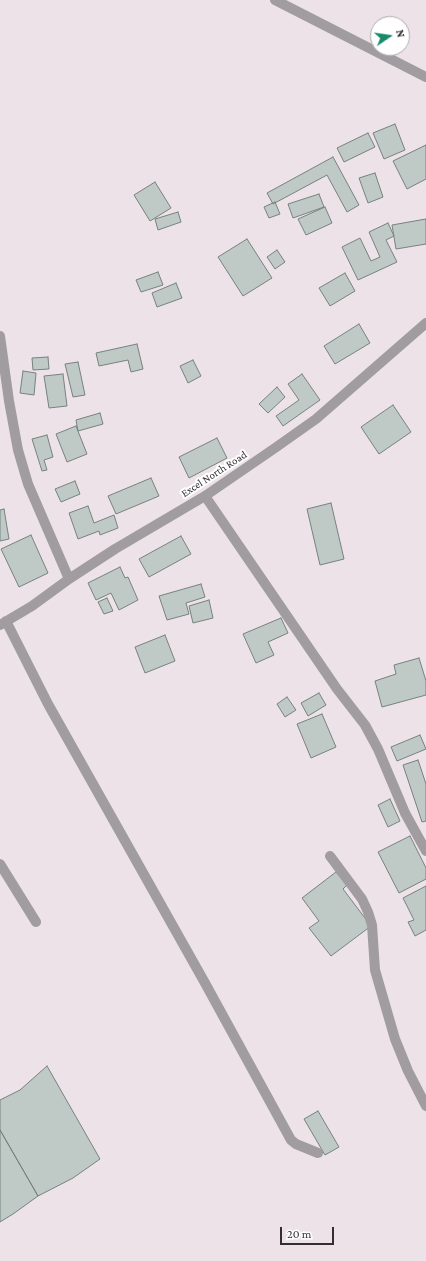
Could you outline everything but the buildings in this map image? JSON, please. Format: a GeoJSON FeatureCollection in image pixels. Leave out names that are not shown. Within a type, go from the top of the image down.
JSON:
{"type":"FeatureCollection","features":[{"type":"Feature","properties":{"kind":"street"},"geometry":{"type":"LineString","coordinates":[[275,0],[426,77]]}},
{"type":"Feature","properties":{"kind":"street","name":"Excel North Road"},"geometry":{"type":"LineString","coordinates":[[3,623],[32,606],[69,579],[115,549],[205,496],[316,419],[426,323]]}},
{"type":"Feature","properties":{"kind":"street"},"geometry":{"type":"LineString","coordinates":[[0,336],[9,401],[20,457],[28,484],[69,579]]}},
{"type":"Feature","properties":{"kind":"street"},"geometry":{"type":"LineString","coordinates":[[205,496],[337,689],[365,725],[378,749],[405,813],[426,851]]}},
{"type":"Feature","properties":{"kind":"street"},"geometry":{"type":"LineString","coordinates":[[3,623],[205,983],[291,1140],[296,1144],[318,1153]]}},
{"type":"Feature","properties":{"kind":"street"},"geometry":{"type":"LineString","coordinates":[[330,856],[362,898],[368,912],[372,925],[375,970],[395,1039],[408,1071],[426,1106]]}},
{"type":"Feature","properties":{"kind":"street"},"geometry":{"type":"LineString","coordinates":[[0,864],[36,922]]}}]}
